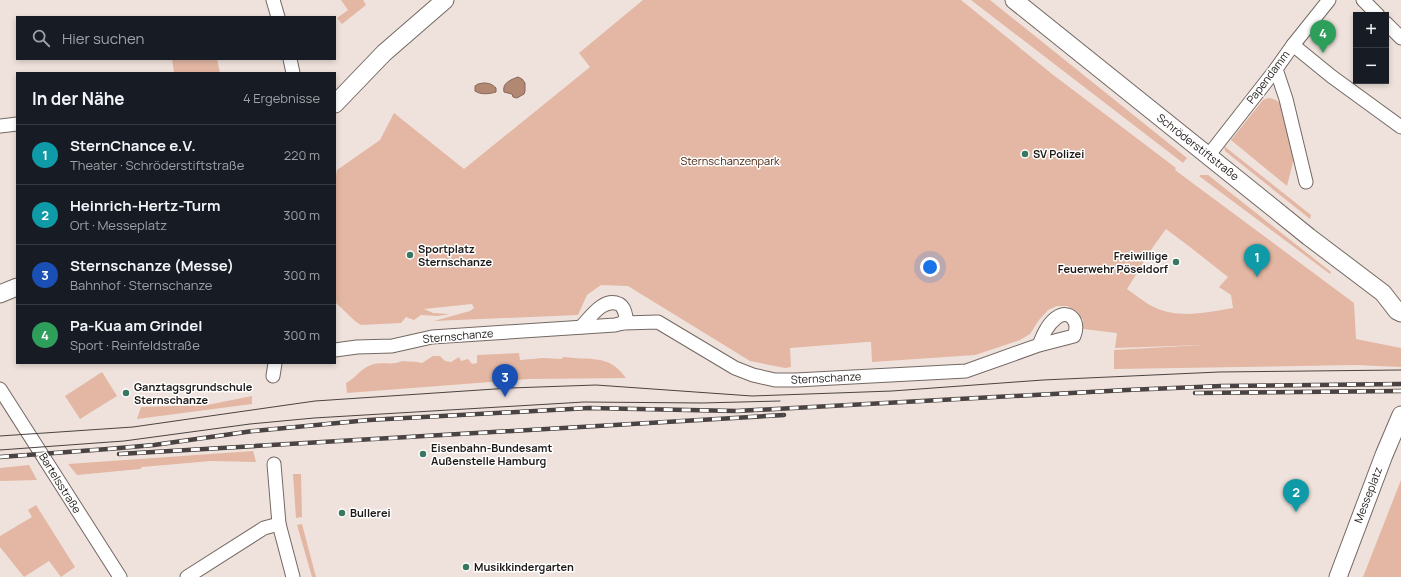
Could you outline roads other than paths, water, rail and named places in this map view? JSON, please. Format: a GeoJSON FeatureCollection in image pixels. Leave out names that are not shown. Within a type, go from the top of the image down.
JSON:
{"type":"FeatureCollection","features":[{"type":"Feature","properties":{"kind":"main road"},"geometry":{"type":"LineString","coordinates":[[336,103],[384,53],[445,0]]}},
{"type":"Feature","properties":{"kind":"main road","name":"Schröderstiftstraße"},"geometry":{"type":"LineString","coordinates":[[1014,0],[1309,237],[1383,293],[1397,311],[1401,313]]}},
{"type":"Feature","properties":{"kind":"main road"},"geometry":{"type":"LineString","coordinates":[[336,86],[384,53]]}},
{"type":"Feature","properties":{"kind":"main road"},"geometry":{"type":"LineString","coordinates":[[0,294],[16,287]]}},
{"type":"Feature","properties":{"kind":"main road"},"geometry":{"type":"LineString","coordinates":[[1383,293],[1401,295]]}},
{"type":"Feature","properties":{"kind":"main road","name":"Messeplatz"},"geometry":{"type":"LineString","coordinates":[[1338,577],[1384,455],[1400,418]]}},
{"type":"Feature","properties":{"kind":"street"},"geometry":{"type":"LineString","coordinates":[[274,0],[278,16]]}},
{"type":"Feature","properties":{"kind":"street","name":"Papendamm"},"geometry":{"type":"LineString","coordinates":[[1208,156],[1276,69],[1293,44],[1329,0]]}},
{"type":"Feature","properties":{"kind":"street"},"geometry":{"type":"LineString","coordinates":[[1363,0],[1375,12]]}},
{"type":"Feature","properties":{"kind":"street"},"geometry":{"type":"LineString","coordinates":[[1389,26],[1401,38]]}},
{"type":"Feature","properties":{"kind":"street"},"geometry":{"type":"LineString","coordinates":[[1293,44],[1331,76],[1401,127]]}},
{"type":"Feature","properties":{"kind":"street"},"geometry":{"type":"LineString","coordinates":[[290,60],[293,72]]}},
{"type":"Feature","properties":{"kind":"street"},"geometry":{"type":"LineString","coordinates":[[1276,69],[1286,99],[1306,182]]}},
{"type":"Feature","properties":{"kind":"street"},"geometry":{"type":"LineString","coordinates":[[0,126],[16,124]]}},
{"type":"Feature","properties":{"kind":"street"},"geometry":{"type":"LineString","coordinates":[[581,327],[595,311],[608,303],[618,303],[624,309],[626,317],[623,323]]}},
{"type":"Feature","properties":{"kind":"street","name":"Sternschanze"},"geometry":{"type":"LineString","coordinates":[[336,350],[357,347],[392,346],[432,337],[615,325],[623,323],[658,322],[735,368],[753,376],[775,380],[796,380],[966,371],[1039,345]]}},
{"type":"Feature","properties":{"kind":"street"},"geometry":{"type":"LineString","coordinates":[[273,376],[275,364]]}},
{"type":"Feature","properties":{"kind":"street","name":"Bartelsstraße"},"geometry":{"type":"LineString","coordinates":[[0,389],[120,577]]}},
{"type":"Feature","properties":{"kind":"street"},"geometry":{"type":"LineString","coordinates":[[274,464],[277,484],[279,524],[293,577]]}},
{"type":"Feature","properties":{"kind":"street"},"geometry":{"type":"LineString","coordinates":[[187,577],[264,528],[279,524]]}},
{"type":"Feature","properties":{"kind":"tram line"},"geometry":{"type":"LineString","coordinates":[[0,436],[133,427],[315,401],[510,388],[596,385],[752,396],[892,391],[1043,380],[1219,372],[1401,370]]}},
{"type":"Feature","properties":{"kind":"tram line"},"geometry":{"type":"LineString","coordinates":[[0,450],[124,441],[250,424],[314,418],[584,402],[702,403],[780,401]]}},
{"type":"Feature","properties":{"kind":"railway"},"geometry":{"type":"LineString","coordinates":[[0,457],[154,445],[253,431],[369,420],[589,408],[737,411],[1221,386],[1401,384]]}},
{"type":"Feature","properties":{"kind":"railway"},"geometry":{"type":"LineString","coordinates":[[1195,393],[1401,391]]}},
{"type":"Feature","properties":{"kind":"railway"},"geometry":{"type":"LineString","coordinates":[[119,454],[784,415]]}},
{"type":"Feature","properties":{"kind":"place","name":"Pa-Kua am Grindel"},"geometry":{"type":"Point","coordinates":[1323,53]}},
{"type":"Feature","properties":{"kind":"place","name":"SV Polizei"},"geometry":{"type":"Point","coordinates":[1025,154]}},
{"type":"Feature","properties":{"kind":"place","name":"Sportplatz Sternschanze"},"geometry":{"type":"Point","coordinates":[410,255]}},
{"type":"Feature","properties":{"kind":"place","name":"Freiwillige Feuerwehr Pöseldorf"},"geometry":{"type":"Point","coordinates":[1176,262]}},
{"type":"Feature","properties":{"kind":"place","name":"SternChance e.V."},"geometry":{"type":"Point","coordinates":[1257,277]}},
{"type":"Feature","properties":{"kind":"place","name":"Ganztagsgrundschule Sternschanze"},"geometry":{"type":"Point","coordinates":[126,393]}},
{"type":"Feature","properties":{"kind":"place","name":"Sternschanze (Messe)"},"geometry":{"type":"Point","coordinates":[505,397]}},
{"type":"Feature","properties":{"kind":"place","name":"Eisenbahn-Bundesamt Außenstelle Hamburg"},"geometry":{"type":"Point","coordinates":[423,454]}},
{"type":"Feature","properties":{"kind":"place","name":"Heinrich-Hertz-Turm"},"geometry":{"type":"Point","coordinates":[1296,512]}},
{"type":"Feature","properties":{"kind":"place","name":"Bullerei"},"geometry":{"type":"Point","coordinates":[342,513]}},
{"type":"Feature","properties":{"kind":"place","name":"Musikkindergarten"},"geometry":{"type":"Point","coordinates":[466,567]}},
{"type":"Feature","properties":{"kind":"park label","name":"Sternschanzenpark"},"geometry":{"type":"Point","coordinates":[730,161]}}]}
